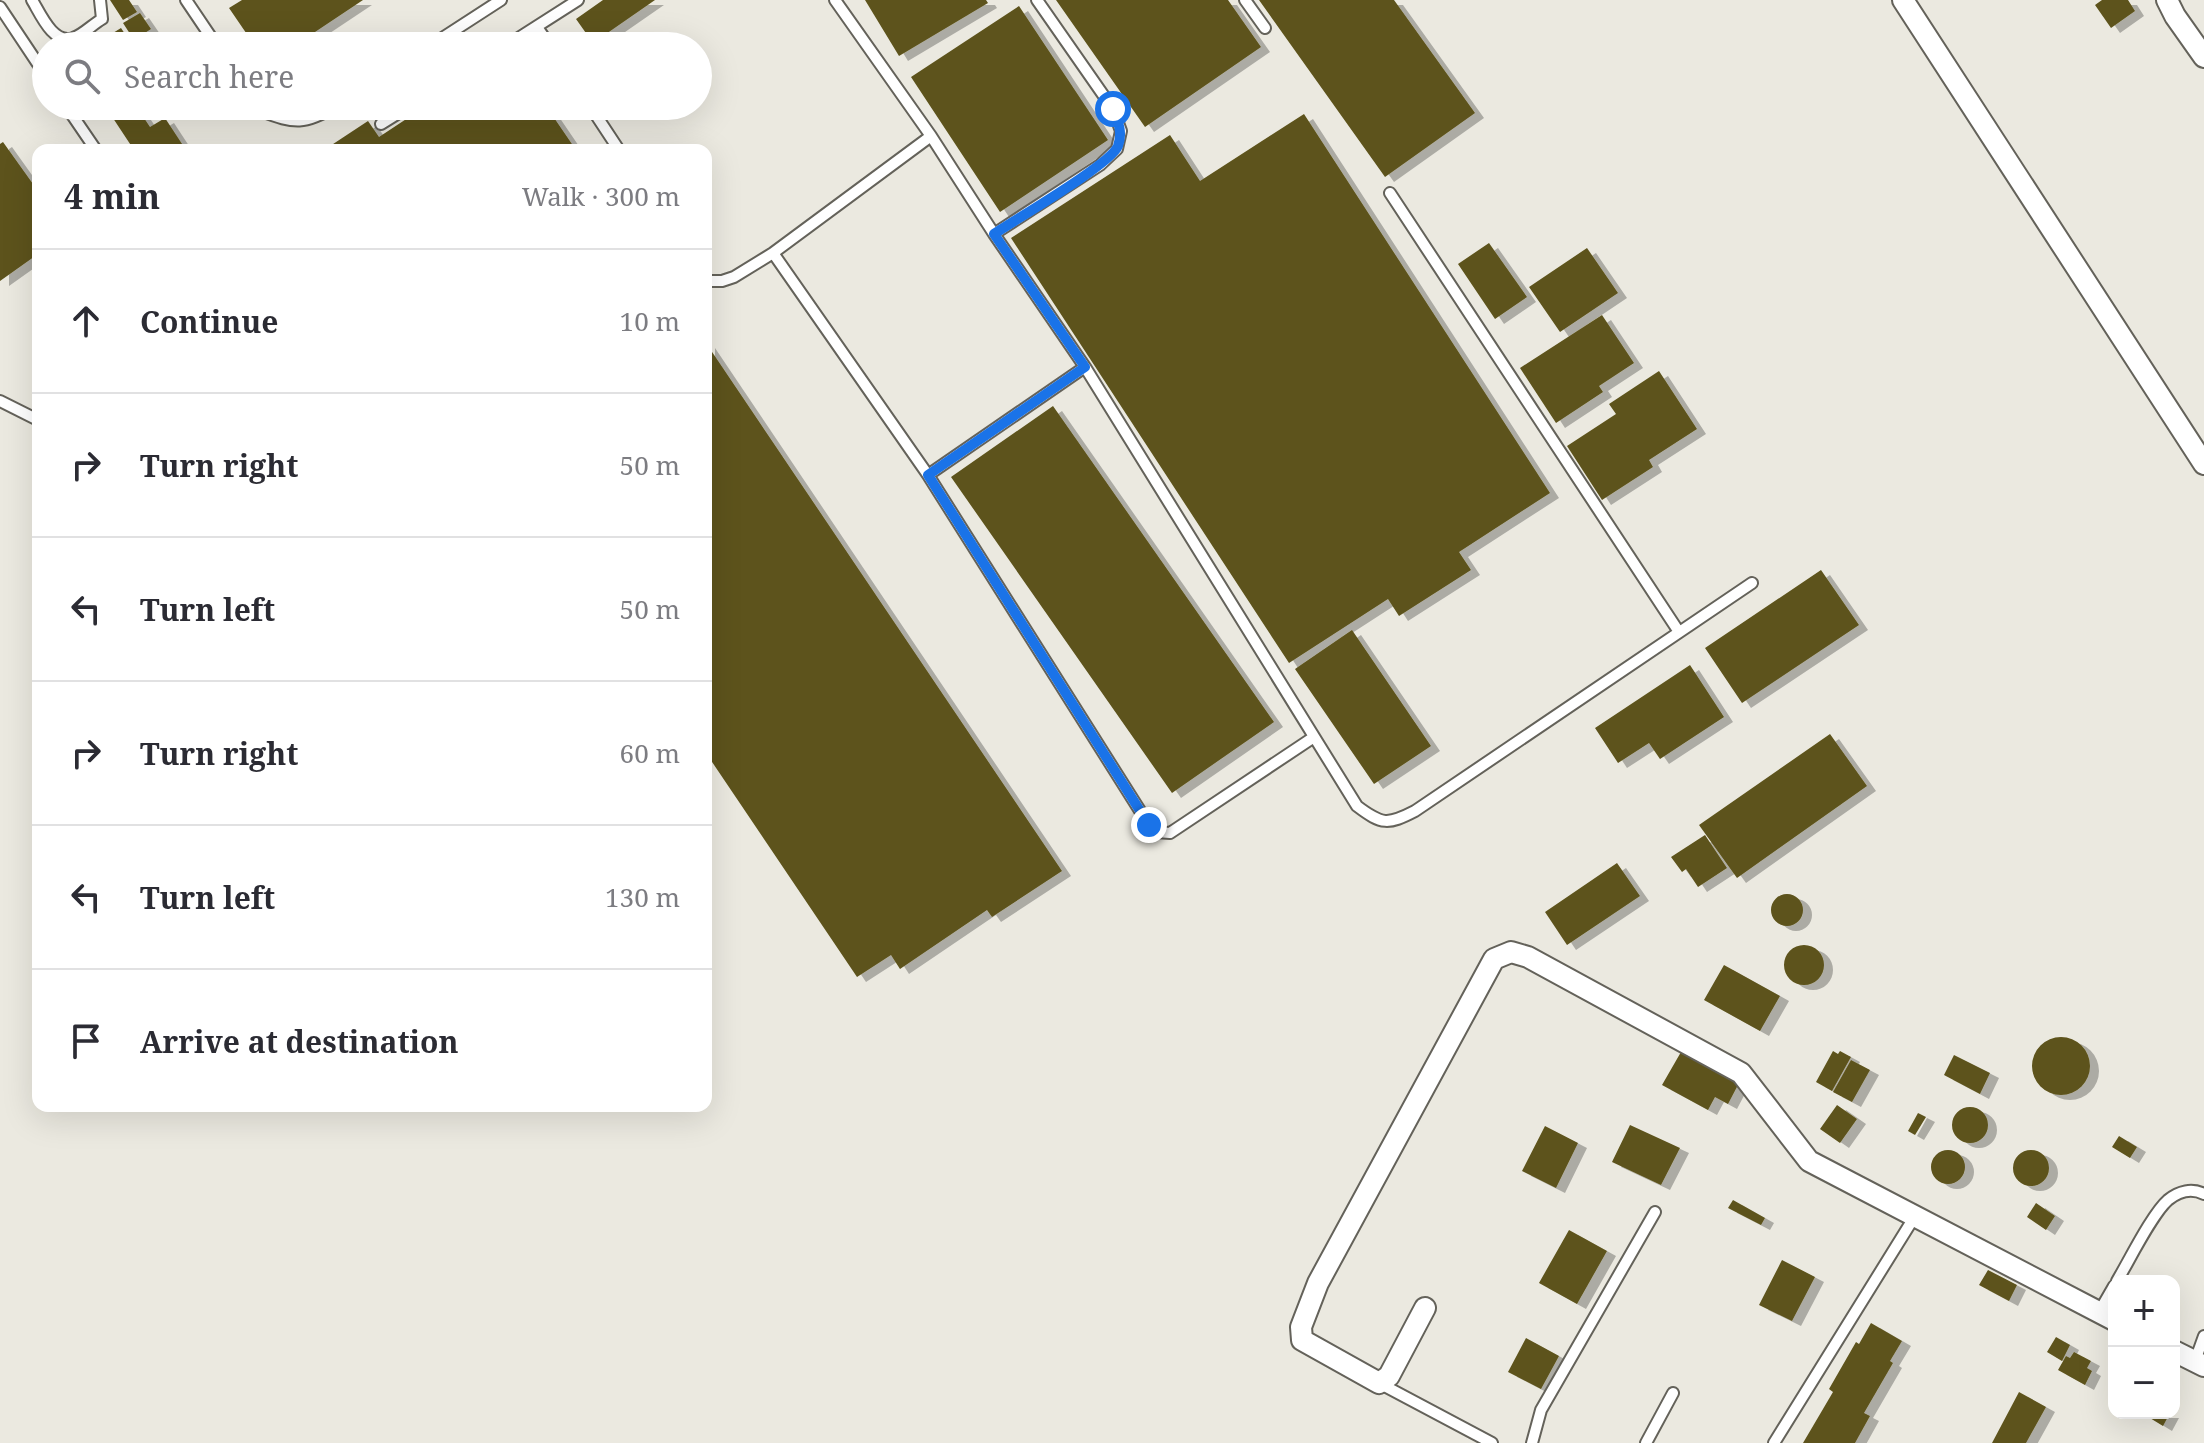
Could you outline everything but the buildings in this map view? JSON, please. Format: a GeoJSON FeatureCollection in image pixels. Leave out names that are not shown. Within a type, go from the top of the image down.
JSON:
{"type":"FeatureCollection","features":[{"type":"Feature","properties":{"kind":"street"},"geometry":{"type":"LineString","coordinates":[[1903,0],[2204,464]]}},
{"type":"Feature","properties":{"kind":"street"},"geometry":{"type":"LineString","coordinates":[[2167,0],[2204,57]]}},
{"type":"Feature","properties":{"kind":"street"},"geometry":{"type":"LineString","coordinates":[[1425,1308],[1389,1376],[1379,1383],[1302,1340],[1301,1327],[1318,1283],[1494,959],[1511,952],[1528,957],[1741,1073],[1809,1161],[2106,1316]]}},
{"type":"Feature","properties":{"kind":"street"},"geometry":{"type":"LineString","coordinates":[[2180,1354],[2200,1364]]}},
{"type":"Feature","properties":{"kind":"lane"},"geometry":{"type":"LineString","coordinates":[[32,0],[53,32]]}},
{"type":"Feature","properties":{"kind":"lane"},"geometry":{"type":"LineString","coordinates":[[82,32],[102,19],[100,0]]}},
{"type":"Feature","properties":{"kind":"lane"},"geometry":{"type":"LineString","coordinates":[[186,0],[208,32]]}},
{"type":"Feature","properties":{"kind":"lane"},"geometry":{"type":"LineString","coordinates":[[452,32],[501,0]]}},
{"type":"Feature","properties":{"kind":"lane"},"geometry":{"type":"LineString","coordinates":[[529,32],[578,0]]}},
{"type":"Feature","properties":{"kind":"lane"},"geometry":{"type":"LineString","coordinates":[[835,0],[931,136],[1085,367],[1357,806],[1375,819],[1395,821],[1415,811],[1752,583]]}},
{"type":"Feature","properties":{"kind":"lane"},"geometry":{"type":"LineString","coordinates":[[994,234],[1100,165],[1117,149],[1121,131],[1113,109],[1037,0]]}},
{"type":"Feature","properties":{"kind":"lane"},"geometry":{"type":"LineString","coordinates":[[1245,0],[1265,28]]}},
{"type":"Feature","properties":{"kind":"lane"},"geometry":{"type":"LineString","coordinates":[[0,7],[32,55]]}},
{"type":"Feature","properties":{"kind":"lane"},"geometry":{"type":"LineString","coordinates":[[537,27],[540,32]]}},
{"type":"Feature","properties":{"kind":"lane"},"geometry":{"type":"LineString","coordinates":[[76,120],[92,144]]}},
{"type":"Feature","properties":{"kind":"lane"},"geometry":{"type":"LineString","coordinates":[[381,124],[387,120]]}},
{"type":"Feature","properties":{"kind":"lane"},"geometry":{"type":"LineString","coordinates":[[599,120],[615,144]]}},
{"type":"Feature","properties":{"kind":"lane"},"geometry":{"type":"LineString","coordinates":[[712,281],[734,277],[773,253],[931,136]]}},
{"type":"Feature","properties":{"kind":"lane"},"geometry":{"type":"LineString","coordinates":[[1390,193],[1679,632]]}},
{"type":"Feature","properties":{"kind":"lane"},"geometry":{"type":"LineString","coordinates":[[773,253],[928,475],[1156,832],[1170,833],[1314,737]]}},
{"type":"Feature","properties":{"kind":"lane"},"geometry":{"type":"LineString","coordinates":[[928,475],[1085,367]]}},
{"type":"Feature","properties":{"kind":"lane"},"geometry":{"type":"LineString","coordinates":[[0,401],[32,417]]}},
{"type":"Feature","properties":{"kind":"lane"},"geometry":{"type":"LineString","coordinates":[[2121,1275],[2159,1210],[2169,1200],[2189,1191],[2204,1194]]}},
{"type":"Feature","properties":{"kind":"lane"},"geometry":{"type":"LineString","coordinates":[[1532,1443],[1541,1410],[1655,1212]]}},
{"type":"Feature","properties":{"kind":"lane"},"geometry":{"type":"LineString","coordinates":[[1774,1443],[1915,1216]]}},
{"type":"Feature","properties":{"kind":"lane"},"geometry":{"type":"LineString","coordinates":[[2200,1364],[2204,1336]]}},
{"type":"Feature","properties":{"kind":"lane"},"geometry":{"type":"LineString","coordinates":[[1379,1383],[1492,1443]]}},
{"type":"Feature","properties":{"kind":"lane"},"geometry":{"type":"LineString","coordinates":[[1646,1443],[1673,1393]]}},
{"type":"Feature","properties":{"kind":"route"},"geometry":{"type":"LineString","coordinates":[[1113,109],[1121,131],[1117,149],[1100,165],[994,234],[1085,367],[928,475],[1149,825]]}}]}
